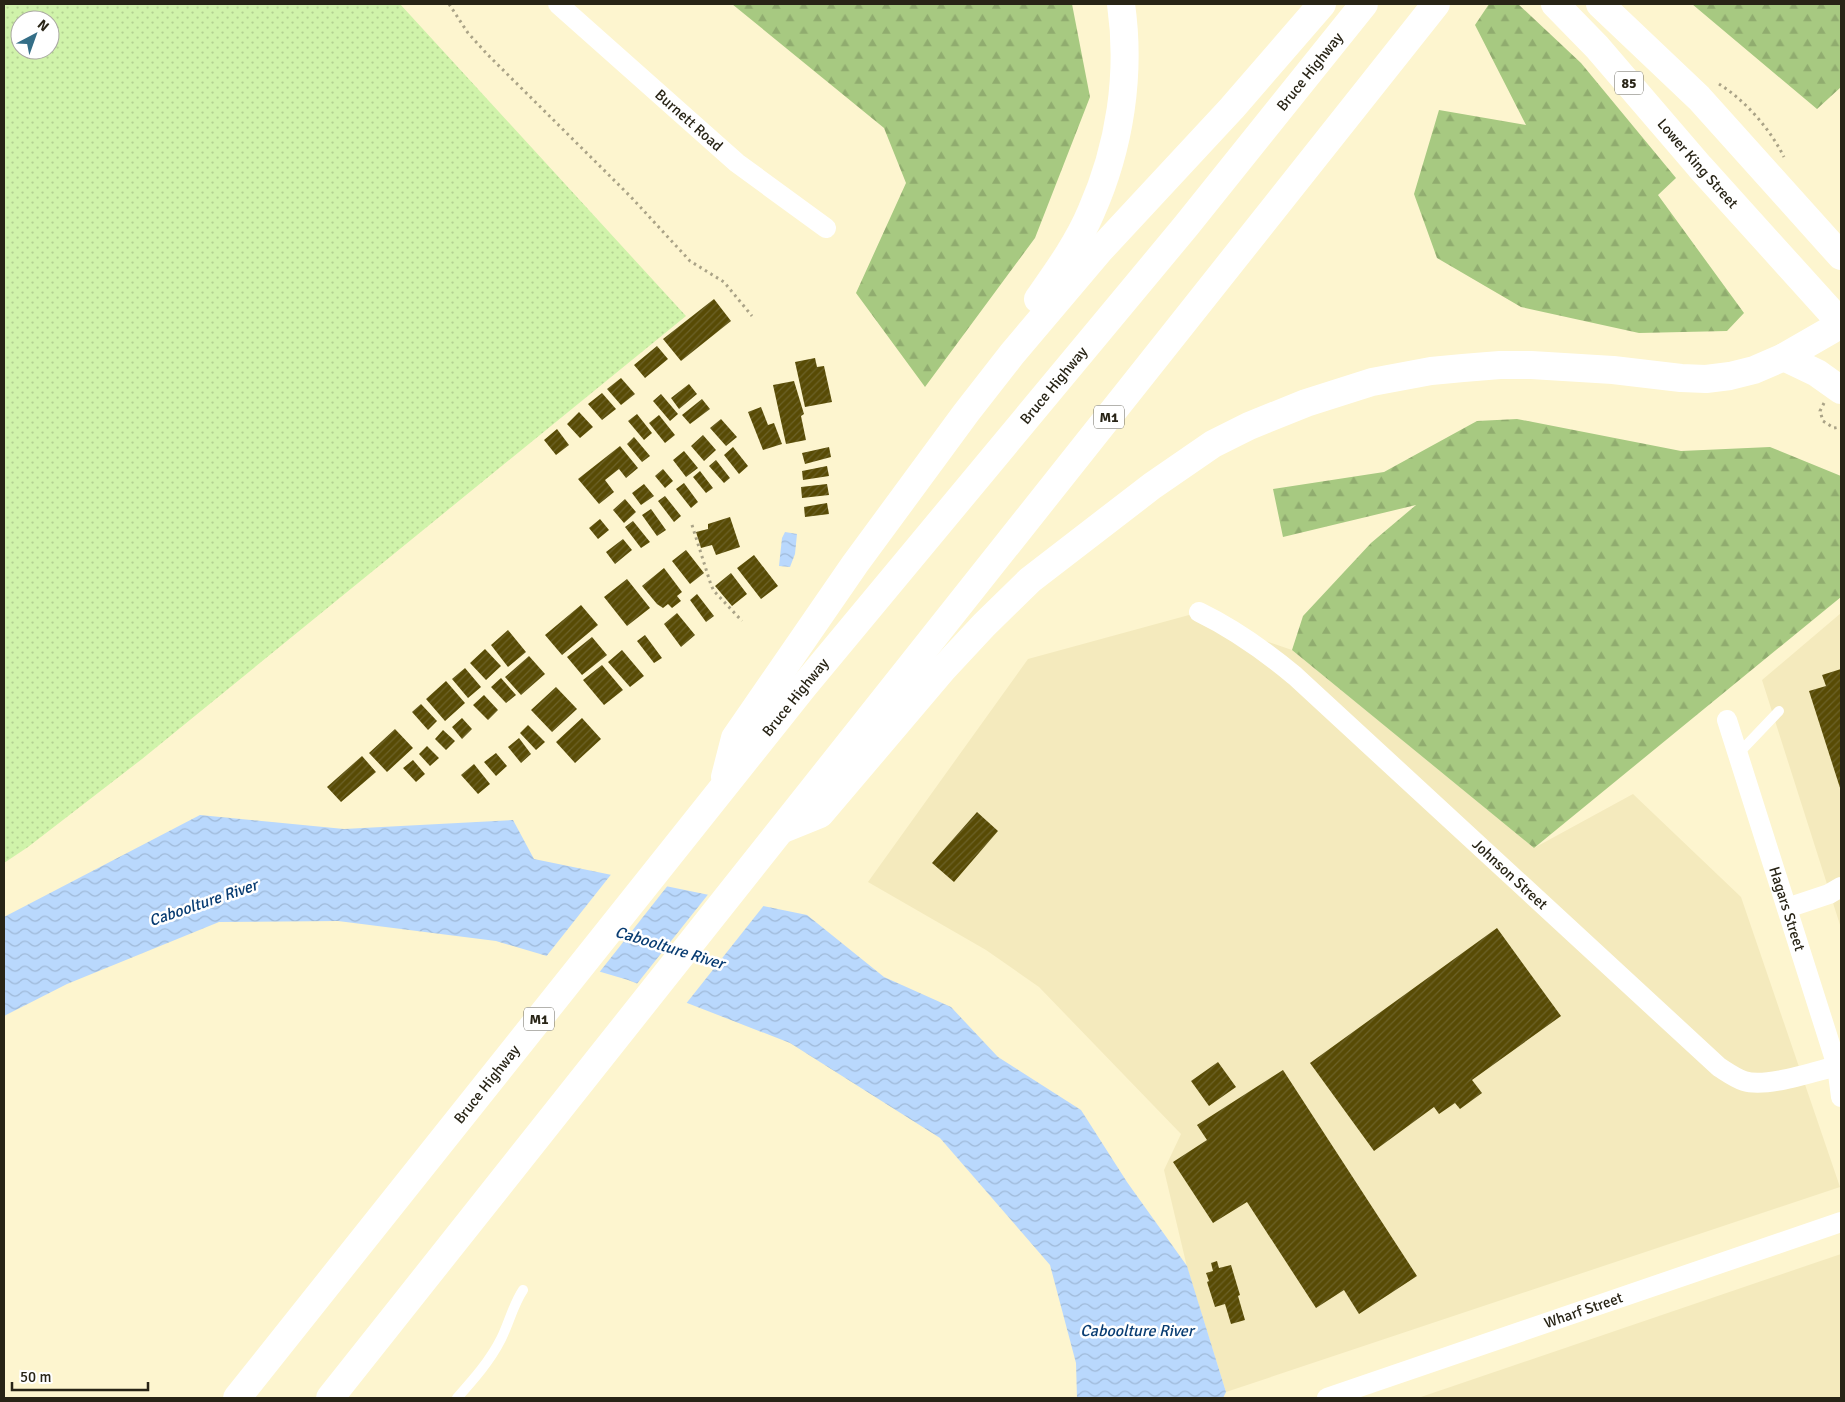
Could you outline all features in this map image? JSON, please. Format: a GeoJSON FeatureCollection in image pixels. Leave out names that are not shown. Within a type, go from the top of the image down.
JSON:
{"type":"FeatureCollection","features":[{"type":"Feature","properties":{"kind":"main road"},"geometry":{"type":"LineString","coordinates":[[1012,354],[1022,321],[1091,214],[1106,174],[1118,130],[1122,105],[1125,48],[1121,4]]}},
{"type":"Feature","properties":{"kind":"main road"},"geometry":{"type":"LineString","coordinates":[[723,786],[735,738],[901,499],[1012,354],[1100,250],[1232,108],[1322,4]]}},
{"type":"Feature","properties":{"kind":"main road","name":"Bruce Highway"},"geometry":{"type":"LineString","coordinates":[[238,1398],[723,786],[1186,226],[1364,4]]}},
{"type":"Feature","properties":{"kind":"main road","name":"M1"},"geometry":{"type":"LineString","coordinates":[[330,1398],[1436,4]]}},
{"type":"Feature","properties":{"kind":"main road","name":"Lower King Street"},"geometry":{"type":"LineString","coordinates":[[1554,4],[1597,47],[1700,167],[1841,322]]}},
{"type":"Feature","properties":{"kind":"main road"},"geometry":{"type":"LineString","coordinates":[[1600,4],[1699,98],[1841,256]]}},
{"type":"Feature","properties":{"kind":"main road"},"geometry":{"type":"LineString","coordinates":[[782,830],[820,814],[943,669],[1030,580],[1159,481],[1213,444],[1249,426],[1306,402],[1372,382],[1431,372],[1500,365],[1531,365],[1569,366],[1706,379],[1730,376],[1754,370],[1784,356],[1831,330],[1841,322]]}},
{"type":"Feature","properties":{"kind":"main road"},"geometry":{"type":"LineString","coordinates":[[1784,356],[1811,370],[1841,390]]}},
{"type":"Feature","properties":{"kind":"street","name":"Burnett Road"},"geometry":{"type":"LineString","coordinates":[[558,4],[737,163],[826,228]]}},
{"type":"Feature","properties":{"kind":"street","name":"Johnson Street"},"geometry":{"type":"LineString","coordinates":[[1198,612],[1219,621],[1260,648],[1295,676],[1719,1067],[1745,1081],[1758,1083],[1772,1082],[1837,1066]]}},
{"type":"Feature","properties":{"kind":"street","name":"Hagars Street"},"geometry":{"type":"LineString","coordinates":[[1727,720],[1837,1066],[1841,1097]]}},
{"type":"Feature","properties":{"kind":"street"},"geometry":{"type":"LineString","coordinates":[[1787,908],[1812,901],[1841,887]]}},
{"type":"Feature","properties":{"kind":"street","name":"Wharf Street"},"geometry":{"type":"LineString","coordinates":[[1327,1398],[1841,1222]]}},
{"type":"Feature","properties":{"kind":"lane"},"geometry":{"type":"LineString","coordinates":[[1738,754],[1779,711]]}},
{"type":"Feature","properties":{"kind":"lane"},"geometry":{"type":"LineString","coordinates":[[457,1398],[493,1354],[502,1338],[515,1302],[523,1290]]}},
{"type":"Feature","properties":{"kind":"path"},"geometry":{"type":"LineString","coordinates":[[449,4],[468,33],[487,54],[631,197],[690,261],[724,282],[752,316]]}},
{"type":"Feature","properties":{"kind":"path"},"geometry":{"type":"LineString","coordinates":[[692,524],[714,591],[742,621]]}},
{"type":"Feature","properties":{"kind":"shaded area"},"geometry":{"type":"Polygon","coordinates":[[[1841,613],[1841,928],[1762,680],[1841,613]]]}},
{"type":"Feature","properties":{"kind":"shaded area"},"geometry":{"type":"Polygon","coordinates":[[[1189,615],[1292,650],[1534,848],[1633,794],[1741,897],[1840,1187],[1226,1392],[1187,1267],[1164,1170],[1181,1134],[1039,987],[986,950],[868,882],[1028,659],[1189,615]]]}},
{"type":"Feature","properties":{"kind":"shaded area"},"geometry":{"type":"Polygon","coordinates":[[[1841,1254],[1841,1398],[1418,1398],[1841,1254]]]}},
{"type":"Feature","properties":{"kind":"green space"},"geometry":{"type":"Polygon","coordinates":[[[4,4],[400,4],[686,316],[142,759],[28,847],[4,863],[4,4]]]}},
{"type":"Feature","properties":{"kind":"green space"},"geometry":{"type":"Polygon","coordinates":[[[732,4],[1072,4],[1090,97],[1035,238],[925,387],[856,293],[906,183],[884,128],[732,4]]]}},
{"type":"Feature","properties":{"kind":"green space"},"geometry":{"type":"Polygon","coordinates":[[[1489,4],[1518,4],[1581,63],[1676,178],[1658,195],[1744,313],[1727,331],[1639,333],[1521,307],[1437,258],[1414,194],[1439,110],[1526,125],[1475,25],[1489,4]]]}},
{"type":"Feature","properties":{"kind":"green space"},"geometry":{"type":"Polygon","coordinates":[[[1692,4],[1841,4],[1841,87],[1817,109],[1692,4]]]}},
{"type":"Feature","properties":{"kind":"green space"},"geometry":{"type":"Polygon","coordinates":[[[1517,419],[1681,451],[1770,447],[1841,476],[1841,597],[1534,848],[1292,650],[1303,616],[1371,543],[1416,505],[1283,537],[1273,489],[1384,472],[1477,421],[1517,419]]]}},
{"type":"Feature","properties":{"kind":"water"},"geometry":{"type":"Polygon","coordinates":[[[785,532],[797,534],[795,554],[790,567],[779,566],[782,538],[785,532]]]}},
{"type":"Feature","properties":{"kind":"water","name":"Caboolture River"},"geometry":{"type":"Polygon","coordinates":[[[200,815],[344,829],[513,820],[534,859],[807,915],[884,977],[951,1007],[998,1057],[1081,1110],[1127,1182],[1187,1266],[1226,1392],[1223,1398],[1077,1398],[1076,1363],[1050,1265],[940,1138],[790,1043],[628,980],[496,941],[338,921],[219,922],[67,984],[4,1016],[4,917],[200,815]]]}},
{"type":"Feature","properties":{"kind":"pier"},"geometry":{"type":"Polygon","coordinates":[[[613,872],[669,884],[598,974],[545,958],[613,872]]]}},
{"type":"Feature","properties":{"kind":"pier"},"geometry":{"type":"Polygon","coordinates":[[[710,892],[765,904],[685,1005],[636,985],[710,892]]]}},
{"type":"Feature","properties":{"kind":"building"},"geometry":{"type":"Polygon","coordinates":[[[714,299],[731,321],[681,361],[663,339],[714,299]]]}},
{"type":"Feature","properties":{"kind":"building"},"geometry":{"type":"Polygon","coordinates":[[[657,346],[668,359],[645,378],[634,365],[657,346]]]}},
{"type":"Feature","properties":{"kind":"building"},"geometry":{"type":"Polygon","coordinates":[[[815,358],[817,367],[824,366],[832,402],[805,407],[795,362],[815,358]]]}},
{"type":"Feature","properties":{"kind":"building"},"geometry":{"type":"Polygon","coordinates":[[[621,378],[635,394],[621,405],[607,389],[621,378]]]}},
{"type":"Feature","properties":{"kind":"building"},"geometry":{"type":"Polygon","coordinates":[[[794,381],[804,414],[801,416],[806,440],[786,444],[773,385],[794,381]]]}},
{"type":"Feature","properties":{"kind":"building"},"geometry":{"type":"Polygon","coordinates":[[[689,384],[697,394],[679,409],[671,398],[689,384]]]}},
{"type":"Feature","properties":{"kind":"building"},"geometry":{"type":"Polygon","coordinates":[[[602,393],[616,409],[602,420],[588,404],[602,393]]]}},
{"type":"Feature","properties":{"kind":"building"},"geometry":{"type":"Polygon","coordinates":[[[661,394],[678,414],[670,421],[653,401],[661,394]]]}},
{"type":"Feature","properties":{"kind":"building"},"geometry":{"type":"Polygon","coordinates":[[[702,399],[710,409],[690,424],[682,415],[702,399]]]}},
{"type":"Feature","properties":{"kind":"building"},"geometry":{"type":"Polygon","coordinates":[[[761,407],[768,425],[774,423],[782,444],[763,450],[748,412],[761,407]]]}},
{"type":"Feature","properties":{"kind":"building"},"geometry":{"type":"Polygon","coordinates":[[[579,412],[593,427],[580,438],[567,424],[579,412]]]}},
{"type":"Feature","properties":{"kind":"building"},"geometry":{"type":"Polygon","coordinates":[[[637,414],[652,433],[644,440],[628,421],[637,414]]]}},
{"type":"Feature","properties":{"kind":"building"},"geometry":{"type":"Polygon","coordinates":[[[659,415],[675,435],[665,443],[649,423],[659,415]]]}},
{"type":"Feature","properties":{"kind":"building"},"geometry":{"type":"Polygon","coordinates":[[[721,419],[737,437],[726,446],[710,428],[721,419]]]}},
{"type":"Feature","properties":{"kind":"building"},"geometry":{"type":"Polygon","coordinates":[[[557,429],[569,445],[556,455],[544,440],[557,429]]]}},
{"type":"Feature","properties":{"kind":"building"},"geometry":{"type":"Polygon","coordinates":[[[703,435],[716,450],[704,461],[691,446],[703,435]]]}},
{"type":"Feature","properties":{"kind":"building"},"geometry":{"type":"Polygon","coordinates":[[[634,437],[650,456],[642,462],[627,444],[634,437]]]}},
{"type":"Feature","properties":{"kind":"building"},"geometry":{"type":"Polygon","coordinates":[[[620,446],[638,468],[626,478],[619,469],[605,480],[614,492],[599,504],[578,479],[620,446]]]}},
{"type":"Feature","properties":{"kind":"building"},"geometry":{"type":"Polygon","coordinates":[[[733,447],[748,466],[739,474],[724,455],[733,447]]]}},
{"type":"Feature","properties":{"kind":"building"},"geometry":{"type":"Polygon","coordinates":[[[829,447],[831,457],[805,464],[802,453],[829,447]]]}},
{"type":"Feature","properties":{"kind":"building"},"geometry":{"type":"Polygon","coordinates":[[[684,451],[698,468],[686,477],[673,460],[684,451]]]}},
{"type":"Feature","properties":{"kind":"building"},"geometry":{"type":"Polygon","coordinates":[[[716,460],[730,478],[724,483],[709,466],[716,460]]]}},
{"type":"Feature","properties":{"kind":"building"},"geometry":{"type":"Polygon","coordinates":[[[827,466],[829,476],[803,480],[802,471],[827,466]]]}},
{"type":"Feature","properties":{"kind":"building"},"geometry":{"type":"Polygon","coordinates":[[[663,469],[673,481],[665,488],[655,476],[663,469]]]}},
{"type":"Feature","properties":{"kind":"building"},"geometry":{"type":"Polygon","coordinates":[[[700,471],[713,488],[706,493],[693,477],[700,471]]]}},
{"type":"Feature","properties":{"kind":"building"},"geometry":{"type":"Polygon","coordinates":[[[684,483],[698,502],[691,508],[676,489],[684,483]]]}},
{"type":"Feature","properties":{"kind":"building"},"geometry":{"type":"Polygon","coordinates":[[[644,484],[654,496],[641,505],[632,493],[644,484]]]}},
{"type":"Feature","properties":{"kind":"building"},"geometry":{"type":"Polygon","coordinates":[[[827,484],[829,495],[802,498],[801,487],[827,484]]]}},
{"type":"Feature","properties":{"kind":"building"},"geometry":{"type":"Polygon","coordinates":[[[665,496],[681,516],[674,522],[658,501],[665,496]]]}},
{"type":"Feature","properties":{"kind":"building"},"geometry":{"type":"Polygon","coordinates":[[[625,499],[636,512],[624,523],[613,510],[625,499]]]}},
{"type":"Feature","properties":{"kind":"building"},"geometry":{"type":"Polygon","coordinates":[[[827,503],[829,514],[805,517],[804,507],[827,503]]]}},
{"type":"Feature","properties":{"kind":"building"},"geometry":{"type":"Polygon","coordinates":[[[651,509],[666,530],[657,536],[642,515],[651,509]]]}},
{"type":"Feature","properties":{"kind":"building"},"geometry":{"type":"Polygon","coordinates":[[[730,517],[740,547],[716,555],[712,545],[701,548],[696,532],[708,529],[708,524],[730,517]]]}},
{"type":"Feature","properties":{"kind":"building"},"geometry":{"type":"Polygon","coordinates":[[[600,519],[609,530],[598,539],[589,528],[600,519]]]}},
{"type":"Feature","properties":{"kind":"building"},"geometry":{"type":"Polygon","coordinates":[[[633,521],[650,542],[641,548],[625,527],[633,521]]]}},
{"type":"Feature","properties":{"kind":"building"},"geometry":{"type":"Polygon","coordinates":[[[623,539],[632,550],[615,564],[606,552],[623,539]]]}},
{"type":"Feature","properties":{"kind":"building"},"geometry":{"type":"Polygon","coordinates":[[[686,550],[704,573],[690,584],[672,561],[686,550]]]}},
{"type":"Feature","properties":{"kind":"building"},"geometry":{"type":"Polygon","coordinates":[[[754,555],[778,586],[761,599],[737,568],[754,555]]]}},
{"type":"Feature","properties":{"kind":"building"},"geometry":{"type":"Polygon","coordinates":[[[664,568],[682,592],[677,596],[681,601],[672,608],[668,604],[663,608],[657,604],[642,586],[664,568]]]}},
{"type":"Feature","properties":{"kind":"building"},"geometry":{"type":"Polygon","coordinates":[[[731,573],[747,594],[732,606],[715,586],[731,573]]]}},
{"type":"Feature","properties":{"kind":"building"},"geometry":{"type":"Polygon","coordinates":[[[627,579],[650,608],[627,626],[604,597],[627,579]]]}},
{"type":"Feature","properties":{"kind":"building"},"geometry":{"type":"Polygon","coordinates":[[[697,594],[714,616],[706,622],[690,600],[697,594]]]}},
{"type":"Feature","properties":{"kind":"building"},"geometry":{"type":"Polygon","coordinates":[[[581,605],[598,625],[562,655],[545,635],[581,605]]]}},
{"type":"Feature","properties":{"kind":"building"},"geometry":{"type":"Polygon","coordinates":[[[677,613],[695,635],[681,647],[664,624],[677,613]]]}},
{"type":"Feature","properties":{"kind":"building"},"geometry":{"type":"Polygon","coordinates":[[[508,630],[526,652],[508,667],[491,645],[508,630]]]}},
{"type":"Feature","properties":{"kind":"building"},"geometry":{"type":"Polygon","coordinates":[[[645,635],[662,658],[654,663],[637,641],[645,635]]]}},
{"type":"Feature","properties":{"kind":"building"},"geometry":{"type":"Polygon","coordinates":[[[592,637],[607,655],[582,675],[567,657],[592,637]]]}},
{"type":"Feature","properties":{"kind":"building"},"geometry":{"type":"Polygon","coordinates":[[[485,649],[501,666],[486,680],[470,663],[485,649]]]}},
{"type":"Feature","properties":{"kind":"building"},"geometry":{"type":"Polygon","coordinates":[[[622,650],[644,676],[630,687],[608,662],[622,650]]]}},
{"type":"Feature","properties":{"kind":"building"},"geometry":{"type":"Polygon","coordinates":[[[529,656],[545,674],[521,695],[505,677],[529,656]]]}},
{"type":"Feature","properties":{"kind":"building"},"geometry":{"type":"Polygon","coordinates":[[[602,665],[623,690],[604,705],[583,680],[602,665]]]}},
{"type":"Feature","properties":{"kind":"building"},"geometry":{"type":"Polygon","coordinates":[[[465,668],[481,687],[468,698],[452,679],[465,668]]]}},
{"type":"Feature","properties":{"kind":"building"},"geometry":{"type":"Polygon","coordinates":[[[1841,669],[1841,791],[1809,691],[1826,686],[1822,675],[1841,669]]]}},
{"type":"Feature","properties":{"kind":"building"},"geometry":{"type":"Polygon","coordinates":[[[501,678],[516,695],[506,703],[491,687],[501,678]]]}},
{"type":"Feature","properties":{"kind":"building"},"geometry":{"type":"Polygon","coordinates":[[[446,681],[465,703],[445,721],[426,699],[446,681]]]}},
{"type":"Feature","properties":{"kind":"building"},"geometry":{"type":"Polygon","coordinates":[[[556,687],[577,709],[552,732],[531,710],[556,687]]]}},
{"type":"Feature","properties":{"kind":"building"},"geometry":{"type":"Polygon","coordinates":[[[484,695],[498,710],[488,720],[473,705],[484,695]]]}},
{"type":"Feature","properties":{"kind":"building"},"geometry":{"type":"Polygon","coordinates":[[[421,704],[437,721],[428,730],[412,712],[421,704]]]}},
{"type":"Feature","properties":{"kind":"building"},"geometry":{"type":"Polygon","coordinates":[[[462,718],[472,729],[462,739],[452,727],[462,718]]]}},
{"type":"Feature","properties":{"kind":"building"},"geometry":{"type":"Polygon","coordinates":[[[582,718],[601,739],[575,763],[556,742],[582,718]]]}},
{"type":"Feature","properties":{"kind":"building"},"geometry":{"type":"Polygon","coordinates":[[[528,725],[545,742],[536,750],[520,733],[528,725]]]}},
{"type":"Feature","properties":{"kind":"building"},"geometry":{"type":"Polygon","coordinates":[[[395,729],[413,748],[387,772],[369,753],[395,729]]]}},
{"type":"Feature","properties":{"kind":"building"},"geometry":{"type":"Polygon","coordinates":[[[443,730],[455,741],[446,750],[435,739],[443,730]]]}},
{"type":"Feature","properties":{"kind":"building"},"geometry":{"type":"Polygon","coordinates":[[[519,738],[531,754],[521,763],[508,747],[519,738]]]}},
{"type":"Feature","properties":{"kind":"building"},"geometry":{"type":"Polygon","coordinates":[[[427,746],[439,758],[430,766],[419,754],[427,746]]]}},
{"type":"Feature","properties":{"kind":"building"},"geometry":{"type":"Polygon","coordinates":[[[496,753],[507,766],[496,776],[484,762],[496,753]]]}},
{"type":"Feature","properties":{"kind":"building"},"geometry":{"type":"Polygon","coordinates":[[[362,756],[376,772],[341,802],[327,787],[362,756]]]}},
{"type":"Feature","properties":{"kind":"building"},"geometry":{"type":"Polygon","coordinates":[[[413,760],[425,774],[416,782],[403,768],[413,760]]]}},
{"type":"Feature","properties":{"kind":"building"},"geometry":{"type":"Polygon","coordinates":[[[474,764],[490,784],[478,794],[461,775],[474,764]]]}},
{"type":"Feature","properties":{"kind":"building"},"geometry":{"type":"Polygon","coordinates":[[[977,812],[998,831],[954,882],[932,863],[977,812]]]}},
{"type":"Feature","properties":{"kind":"building"},"geometry":{"type":"Polygon","coordinates":[[[1497,928],[1561,1016],[1472,1080],[1482,1093],[1460,1109],[1455,1103],[1439,1114],[1434,1107],[1374,1151],[1310,1063],[1497,928]]]}},
{"type":"Feature","properties":{"kind":"building"},"geometry":{"type":"Polygon","coordinates":[[[1218,1062],[1236,1087],[1209,1106],[1191,1081],[1218,1062]]]}},
{"type":"Feature","properties":{"kind":"building"},"geometry":{"type":"Polygon","coordinates":[[[1283,1070],[1417,1276],[1359,1314],[1344,1290],[1316,1308],[1247,1202],[1213,1223],[1173,1162],[1207,1140],[1197,1125],[1283,1070]]]}},
{"type":"Feature","properties":{"kind":"building"},"geometry":{"type":"Polygon","coordinates":[[[1217,1261],[1219,1268],[1231,1265],[1245,1320],[1231,1324],[1225,1304],[1215,1307],[1206,1273],[1213,1271],[1211,1263],[1217,1261]]]}}]}
